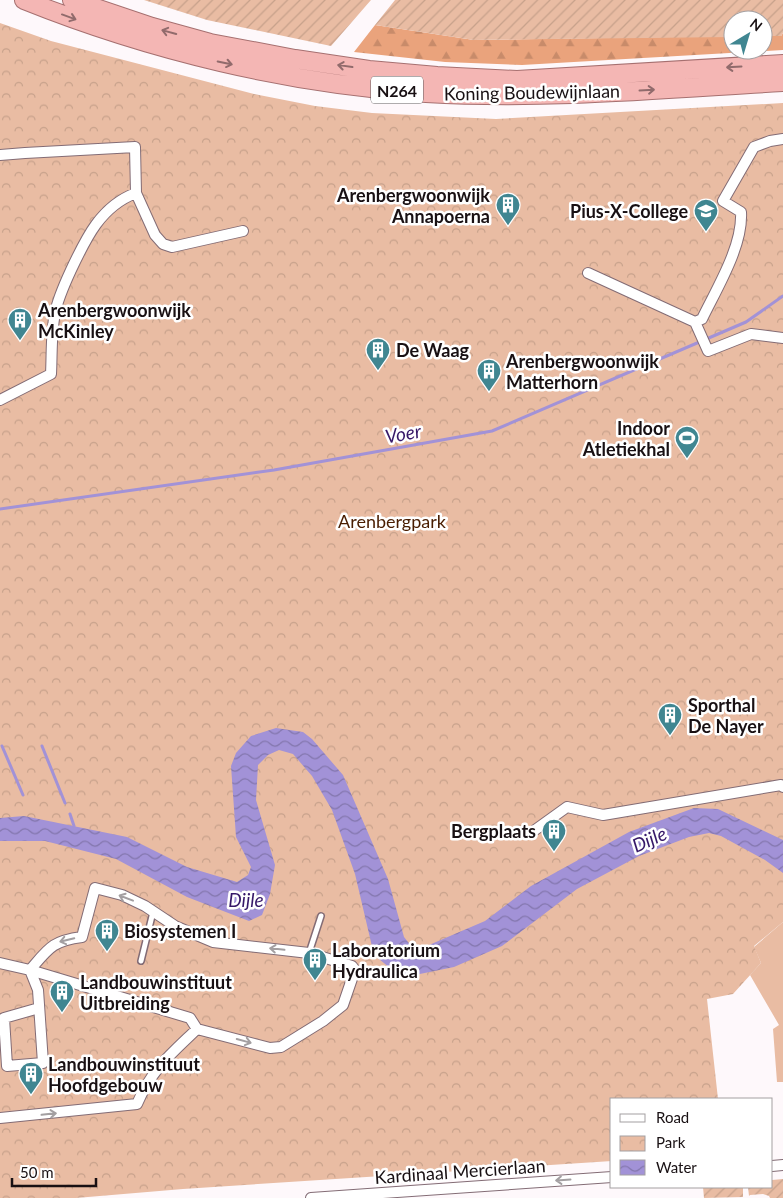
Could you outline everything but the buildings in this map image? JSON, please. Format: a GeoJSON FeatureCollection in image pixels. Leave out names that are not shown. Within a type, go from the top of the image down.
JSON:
{"type":"FeatureCollection","features":[{"type":"Feature","properties":{"kind":"highway","name":"Koning Boudewijnlaan"},"geometry":{"type":"LineString","coordinates":[[24,0],[98,27],[200,57],[315,81],[381,89],[428,93],[554,94],[783,82]]}},
{"type":"Feature","properties":{"kind":"highway","name":"Koning Boudewijnlaan"},"geometry":{"type":"LineString","coordinates":[[72,0],[152,27],[210,43],[295,59],[369,70],[517,80],[783,64]]}},
{"type":"Feature","properties":{"kind":"street"},"geometry":{"type":"LineString","coordinates":[[697,326],[739,238],[741,212],[723,201],[754,147],[770,141],[783,139]]}},
{"type":"Feature","properties":{"kind":"street"},"geometry":{"type":"LineString","coordinates":[[0,156],[25,153],[135,148],[136,193],[155,235],[163,244],[172,247],[243,231]]}},
{"type":"Feature","properties":{"kind":"street"},"geometry":{"type":"LineString","coordinates":[[0,400],[51,374],[55,313],[64,285],[86,239],[100,218],[127,197],[136,193]]}},
{"type":"Feature","properties":{"kind":"street"},"geometry":{"type":"LineString","coordinates":[[588,273],[697,326],[708,350],[751,334],[783,338]]}},
{"type":"Feature","properties":{"kind":"street"},"geometry":{"type":"LineString","coordinates":[[535,830],[567,807],[603,815],[781,785],[783,787]]}},
{"type":"Feature","properties":{"kind":"street"},"geometry":{"type":"LineString","coordinates":[[0,963],[30,970],[190,1018],[197,1029],[270,1048],[281,1047],[343,1005],[355,970],[352,966],[309,953],[213,942],[175,926],[145,906],[122,895],[95,888],[82,937],[64,940],[51,946],[30,970]]}},
{"type":"Feature","properties":{"kind":"street"},"geometry":{"type":"LineString","coordinates":[[30,970],[38,990],[43,1063],[7,1066],[4,1018],[39,1008]]}},
{"type":"Feature","properties":{"kind":"street"},"geometry":{"type":"LineString","coordinates":[[0,1118],[137,1104],[157,1068],[197,1029]]}},
{"type":"Feature","properties":{"kind":"street","name":"Kardinaal Mercierlaan"},"geometry":{"type":"LineString","coordinates":[[310,1198],[610,1177]]}},
{"type":"Feature","properties":{"kind":"lane"},"geometry":{"type":"LineString","coordinates":[[141,961],[153,912]]}},
{"type":"Feature","properties":{"kind":"lane"},"geometry":{"type":"LineString","coordinates":[[309,953],[321,916]]}},
{"type":"Feature","properties":{"kind":"green space"},"geometry":{"type":"Polygon","coordinates":[[[144,0],[371,0],[331,46],[207,20],[144,0]]]}},
{"type":"Feature","properties":{"kind":"green space"},"geometry":{"type":"Polygon","coordinates":[[[395,0],[783,0],[783,33],[781,36],[773,36],[773,10],[723,10],[723,37],[474,40],[375,25],[395,0]]]}},
{"type":"Feature","properties":{"kind":"green space","name":"Arenbergpark"},"geometry":{"type":"Polygon","coordinates":[[[0,23],[51,41],[254,94],[315,106],[372,113],[496,119],[783,103],[783,922],[754,946],[761,963],[733,994],[707,999],[718,1098],[610,1098],[610,1161],[183,1189],[76,1198],[0,1198],[0,23]]]}},
{"type":"Feature","properties":{"kind":"green space"},"geometry":{"type":"Polygon","coordinates":[[[375,25],[474,40],[723,36],[723,53],[522,65],[445,62],[354,52],[375,25]]]}},
{"type":"Feature","properties":{"kind":"green space"},"geometry":{"type":"Polygon","coordinates":[[[783,33],[783,50],[773,51],[773,36],[781,36],[783,33]]]}},
{"type":"Feature","properties":{"kind":"green space"},"geometry":{"type":"Polygon","coordinates":[[[783,922],[783,1082],[777,1082],[773,1029],[779,1025],[750,975],[761,963],[754,947],[783,922]]]}},
{"type":"Feature","properties":{"kind":"green space"},"geometry":{"type":"Polygon","coordinates":[[[783,1179],[783,1198],[770,1198],[763,1194],[749,1196],[748,1188],[773,1188],[773,1180],[783,1179]]]}},
{"type":"Feature","properties":{"kind":"green space"},"geometry":{"type":"Polygon","coordinates":[[[703,1188],[743,1188],[743,1197],[704,1198],[703,1188]]]}},
{"type":"Feature","properties":{"kind":"water","name":"Dijle"},"geometry":{"type":"Polygon","coordinates":[[[276,728],[303,732],[312,739],[343,775],[388,879],[404,937],[412,947],[422,948],[485,921],[531,886],[629,832],[694,808],[718,809],[783,840],[783,873],[765,860],[721,836],[709,833],[689,837],[639,856],[577,889],[502,946],[454,967],[410,976],[390,968],[374,955],[355,874],[332,810],[312,776],[293,754],[279,750],[268,755],[258,765],[256,800],[275,865],[270,894],[262,915],[249,921],[187,897],[116,859],[45,841],[0,841],[0,818],[24,816],[127,837],[187,867],[237,882],[248,875],[251,867],[236,837],[231,766],[236,753],[251,736],[276,728]]]}},
{"type":"Feature","properties":{"kind":"waterway","name":"Voer"},"geometry":{"type":"LineString","coordinates":[[0,509],[274,470],[492,431],[746,322],[783,296]]}},
{"type":"Feature","properties":{"kind":"waterway"},"geometry":{"type":"LineString","coordinates":[[2,746],[23,795]]}},
{"type":"Feature","properties":{"kind":"waterway"},"geometry":{"type":"LineString","coordinates":[[42,746],[65,803]]}},
{"type":"Feature","properties":{"kind":"waterway"},"geometry":{"type":"LineString","coordinates":[[70,814],[74,826]]}},
{"type":"Feature","properties":{"kind":"place","name":"Arenbergwoonwijk Annapoerna"},"geometry":{"type":"Point","coordinates":[508,226]}},
{"type":"Feature","properties":{"kind":"place","name":"Pius-X-College"},"geometry":{"type":"Point","coordinates":[706,232]}},
{"type":"Feature","properties":{"kind":"place","name":"Arenbergwoonwijk McKinley"},"geometry":{"type":"Point","coordinates":[20,341]}},
{"type":"Feature","properties":{"kind":"place","name":"De Waag"},"geometry":{"type":"Point","coordinates":[378,371]}},
{"type":"Feature","properties":{"kind":"place","name":"Arenbergwoonwijk Matterhorn"},"geometry":{"type":"Point","coordinates":[489,392]}},
{"type":"Feature","properties":{"kind":"place","name":"Indoor Atletiekhal"},"geometry":{"type":"Point","coordinates":[687,459]}},
{"type":"Feature","properties":{"kind":"place","name":"Sporthal De Nayer"},"geometry":{"type":"Point","coordinates":[670,736]}},
{"type":"Feature","properties":{"kind":"place","name":"Bergplaats"},"geometry":{"type":"Point","coordinates":[554,852]}},
{"type":"Feature","properties":{"kind":"place","name":"Biosystemen I"},"geometry":{"type":"Point","coordinates":[107,952]}},
{"type":"Feature","properties":{"kind":"place","name":"Laboratorium Hydraulica"},"geometry":{"type":"Point","coordinates":[315,981]}},
{"type":"Feature","properties":{"kind":"place","name":"Landbouwinstituut Uitbreiding"},"geometry":{"type":"Point","coordinates":[62,1013]}},
{"type":"Feature","properties":{"kind":"place","name":"Landbouwinstituut Hoofdgebouw"},"geometry":{"type":"Point","coordinates":[31,1095]}}]}
